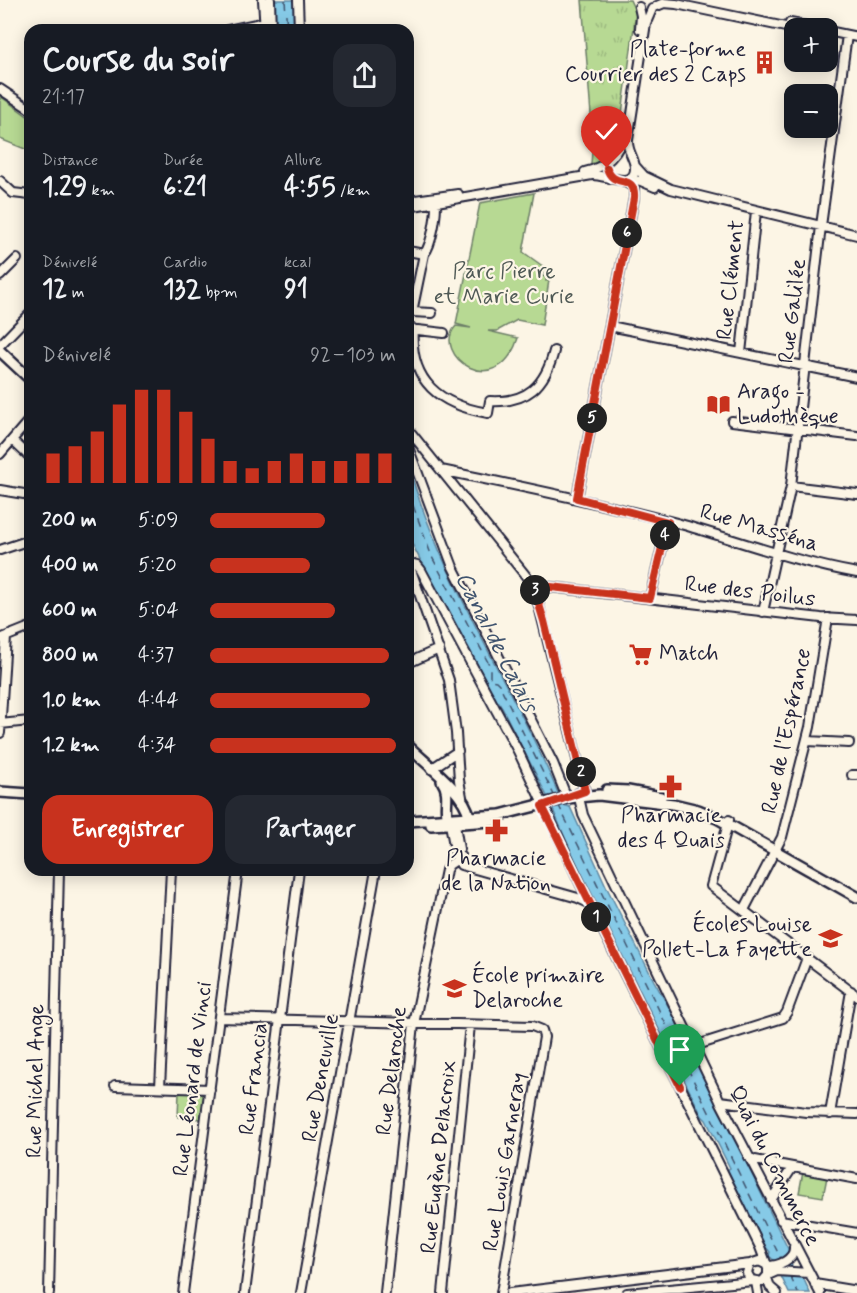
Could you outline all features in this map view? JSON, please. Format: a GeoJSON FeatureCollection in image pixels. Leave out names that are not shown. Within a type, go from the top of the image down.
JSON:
{"type":"FeatureCollection","features":[{"type":"Feature","properties":{"kind":"main road"},"geometry":{"type":"LineString","coordinates":[[0,351],[24,373]]}},
{"type":"Feature","properties":{"kind":"main road"},"geometry":{"type":"LineString","coordinates":[[414,752],[463,800],[455,819]]}},
{"type":"Feature","properties":{"kind":"main road"},"geometry":{"type":"LineString","coordinates":[[433,771],[447,789],[455,819]]}},
{"type":"Feature","properties":{"kind":"main road"},"geometry":{"type":"LineString","coordinates":[[414,823],[500,815],[582,794],[612,789],[644,793],[706,808],[857,897]]}},
{"type":"Feature","properties":{"kind":"main road"},"geometry":{"type":"LineString","coordinates":[[0,792],[24,794]]}},
{"type":"Feature","properties":{"kind":"main road"},"geometry":{"type":"LineString","coordinates":[[455,819],[503,820],[524,815],[542,806]]}},
{"type":"Feature","properties":{"kind":"main road"},"geometry":{"type":"LineString","coordinates":[[777,849],[857,891]]}},
{"type":"Feature","properties":{"kind":"street"},"geometry":{"type":"LineString","coordinates":[[263,0],[267,24]]}},
{"type":"Feature","properties":{"kind":"street"},"geometry":{"type":"LineString","coordinates":[[267,24],[270,0]]}},
{"type":"Feature","properties":{"kind":"street"},"geometry":{"type":"LineString","coordinates":[[298,0],[299,24]]}},
{"type":"Feature","properties":{"kind":"street"},"geometry":{"type":"LineString","coordinates":[[681,0],[784,21]]}},
{"type":"Feature","properties":{"kind":"street"},"geometry":{"type":"LineString","coordinates":[[636,3],[643,9],[673,3],[784,27]]}},
{"type":"Feature","properties":{"kind":"street"},"geometry":{"type":"LineString","coordinates":[[613,178],[607,170],[623,138],[641,22],[636,3]]}},
{"type":"Feature","properties":{"kind":"street"},"geometry":{"type":"LineString","coordinates":[[657,5],[646,23],[628,134],[627,147],[635,166],[644,176],[660,185],[692,195],[857,235]]}},
{"type":"Feature","properties":{"kind":"street"},"geometry":{"type":"LineString","coordinates":[[838,34],[857,42]]}},
{"type":"Feature","properties":{"kind":"street"},"geometry":{"type":"LineString","coordinates":[[838,37],[857,37]]}},
{"type":"Feature","properties":{"kind":"street","name":"Rue Galilée"},"geometry":{"type":"LineString","coordinates":[[763,612],[791,486],[821,226],[846,37]]}},
{"type":"Feature","properties":{"kind":"street"},"geometry":{"type":"LineString","coordinates":[[0,89],[24,105]]}},
{"type":"Feature","properties":{"kind":"street"},"geometry":{"type":"LineString","coordinates":[[414,206],[591,170],[624,154],[631,157]]}},
{"type":"Feature","properties":{"kind":"street"},"geometry":{"type":"LineString","coordinates":[[626,180],[633,174],[635,166]]}},
{"type":"Feature","properties":{"kind":"street"},"geometry":{"type":"LineString","coordinates":[[414,201],[436,200],[592,175],[641,181],[665,190],[692,195]]}},
{"type":"Feature","properties":{"kind":"street"},"geometry":{"type":"LineString","coordinates":[[577,498],[634,198],[634,187],[626,180]]}},
{"type":"Feature","properties":{"kind":"street"},"geometry":{"type":"LineString","coordinates":[[0,181],[13,193],[24,194]]}},
{"type":"Feature","properties":{"kind":"street"},"geometry":{"type":"LineString","coordinates":[[634,198],[640,188],[651,186]]}},
{"type":"Feature","properties":{"kind":"street"},"geometry":{"type":"LineString","coordinates":[[414,295],[424,254],[429,247],[436,200]]}},
{"type":"Feature","properties":{"kind":"street","name":"Rue Clément"},"geometry":{"type":"LineString","coordinates":[[741,353],[756,211]]}},
{"type":"Feature","properties":{"kind":"street"},"geometry":{"type":"LineString","coordinates":[[414,252],[424,254]]}},
{"type":"Feature","properties":{"kind":"street"},"geometry":{"type":"LineString","coordinates":[[0,276],[17,259]]}},
{"type":"Feature","properties":{"kind":"street"},"geometry":{"type":"LineString","coordinates":[[414,312],[432,313]]}},
{"type":"Feature","properties":{"kind":"street"},"geometry":{"type":"LineString","coordinates":[[0,345],[24,320]]}},
{"type":"Feature","properties":{"kind":"street"},"geometry":{"type":"LineString","coordinates":[[610,326],[857,376]]}},
{"type":"Feature","properties":{"kind":"street"},"geometry":{"type":"LineString","coordinates":[[414,329],[444,333]]}},
{"type":"Feature","properties":{"kind":"street"},"geometry":{"type":"LineString","coordinates":[[414,366],[440,396],[460,406],[488,413],[490,401],[513,400],[534,389],[550,368],[554,351]]}},
{"type":"Feature","properties":{"kind":"street"},"geometry":{"type":"LineString","coordinates":[[732,421],[857,436]]}},
{"type":"Feature","properties":{"kind":"street"},"geometry":{"type":"LineString","coordinates":[[0,454],[24,426]]}},
{"type":"Feature","properties":{"kind":"street"},"geometry":{"type":"LineString","coordinates":[[414,436],[533,585]]}},
{"type":"Feature","properties":{"kind":"street"},"geometry":{"type":"LineString","coordinates":[[12,440],[24,451]]}},
{"type":"Feature","properties":{"kind":"street"},"geometry":{"type":"LineString","coordinates":[[414,463],[453,567],[553,763],[567,798]]}},
{"type":"Feature","properties":{"kind":"street","name":"Rue Masséna"},"geometry":{"type":"LineString","coordinates":[[441,470],[577,498],[857,573]]}},
{"type":"Feature","properties":{"kind":"street"},"geometry":{"type":"LineString","coordinates":[[791,486],[857,494]]}},
{"type":"Feature","properties":{"kind":"street"},"geometry":{"type":"LineString","coordinates":[[0,490],[24,494]]}},
{"type":"Feature","properties":{"kind":"street"},"geometry":{"type":"LineString","coordinates":[[650,598],[668,522]]}},
{"type":"Feature","properties":{"kind":"street"},"geometry":{"type":"LineString","coordinates":[[0,550],[24,542]]}},
{"type":"Feature","properties":{"kind":"street"},"geometry":{"type":"LineString","coordinates":[[414,564],[422,570],[518,751],[542,806],[761,1250],[771,1287],[777,1293]]}},
{"type":"Feature","properties":{"kind":"street"},"geometry":{"type":"LineString","coordinates":[[414,579],[450,687],[458,751],[460,792],[463,800]]}},
{"type":"Feature","properties":{"kind":"street","name":"Rue des Poilus"},"geometry":{"type":"LineString","coordinates":[[533,585],[763,612],[857,620]]}},
{"type":"Feature","properties":{"kind":"street","name":"Quai du Commerce"},"geometry":{"type":"LineString","coordinates":[[533,585],[544,621],[582,794],[583,814],[720,1101],[793,1243],[805,1273],[820,1293]]}},
{"type":"Feature","properties":{"kind":"street","name":"Rue de l'Espérance"},"geometry":{"type":"LineString","coordinates":[[744,910],[782,837],[807,741],[828,618]]}},
{"type":"Feature","properties":{"kind":"street"},"geometry":{"type":"LineString","coordinates":[[0,733],[3,638],[24,629]]}},
{"type":"Feature","properties":{"kind":"street"},"geometry":{"type":"LineString","coordinates":[[414,660],[439,649]]}},
{"type":"Feature","properties":{"kind":"street"},"geometry":{"type":"LineString","coordinates":[[0,724],[24,722]]}},
{"type":"Feature","properties":{"kind":"street"},"geometry":{"type":"LineString","coordinates":[[807,741],[849,742]]}},
{"type":"Feature","properties":{"kind":"street"},"geometry":{"type":"LineString","coordinates":[[433,771],[458,751]]}},
{"type":"Feature","properties":{"kind":"street"},"geometry":{"type":"LineString","coordinates":[[455,819],[459,858],[469,867],[583,899],[590,904]]}},
{"type":"Feature","properties":{"kind":"street"},"geometry":{"type":"LineString","coordinates":[[729,822],[711,886],[854,993],[830,1114]]}},
{"type":"Feature","properties":{"kind":"street","name":"Rue Delaroche"},"geometry":{"type":"LineString","coordinates":[[385,1293],[414,1024],[446,870],[459,858]]}},
{"type":"Feature","properties":{"kind":"street","name":"Rue Michel Ange"},"geometry":{"type":"LineString","coordinates":[[49,1293],[59,876]]}},
{"type":"Feature","properties":{"kind":"street"},"geometry":{"type":"LineString","coordinates":[[160,1087],[171,876]]}},
{"type":"Feature","properties":{"kind":"street","name":"Rue Léonard de Vinci"},"geometry":{"type":"LineString","coordinates":[[183,1293],[237,876]]}},
{"type":"Feature","properties":{"kind":"street","name":"Rue Francia"},"geometry":{"type":"LineString","coordinates":[[245,1293],[298,876]]}},
{"type":"Feature","properties":{"kind":"street","name":"Rue Deneuville"},"geometry":{"type":"LineString","coordinates":[[301,1293],[375,876]]}},
{"type":"Feature","properties":{"kind":"street"},"geometry":{"type":"LineString","coordinates":[[694,1046],[783,1018],[807,958]]}},
{"type":"Feature","properties":{"kind":"street"},"geometry":{"type":"LineString","coordinates":[[219,1018],[470,1025]]}},
{"type":"Feature","properties":{"kind":"street","name":"Rue Louis Garneray"},"geometry":{"type":"LineString","coordinates":[[470,1025],[535,1027],[542,1030],[544,1037],[501,1293]]}},
{"type":"Feature","properties":{"kind":"street","name":"Rue Eugène Delacroix"},"geometry":{"type":"LineString","coordinates":[[443,1293],[470,1025]]}},
{"type":"Feature","properties":{"kind":"street"},"geometry":{"type":"LineString","coordinates":[[115,1086],[210,1089]]}},
{"type":"Feature","properties":{"kind":"street"},"geometry":{"type":"LineString","coordinates":[[720,1101],[799,1112],[857,1114]]}},
{"type":"Feature","properties":{"kind":"street"},"geometry":{"type":"LineString","coordinates":[[748,1157],[792,1168],[857,1179]]}},
{"type":"Feature","properties":{"kind":"street"},"geometry":{"type":"LineString","coordinates":[[771,1200],[792,1168]]}},
{"type":"Feature","properties":{"kind":"street"},"geometry":{"type":"LineString","coordinates":[[781,1220],[857,1233]]}},
{"type":"Feature","properties":{"kind":"street"},"geometry":{"type":"LineString","coordinates":[[755,1239],[757,1247],[748,1274],[755,1282],[758,1293]]}},
{"type":"Feature","properties":{"kind":"street"},"geometry":{"type":"LineString","coordinates":[[627,1293],[762,1282],[795,1253],[793,1243]]}},
{"type":"Feature","properties":{"kind":"street"},"geometry":{"type":"LineString","coordinates":[[510,1293],[581,1289],[759,1261],[766,1265],[805,1273]]}},
{"type":"Feature","properties":{"kind":"street"},"geometry":{"type":"LineString","coordinates":[[815,1284],[857,1291]]}},
{"type":"Feature","properties":{"kind":"green space"},"geometry":{"type":"Polygon","coordinates":[[[582,0],[630,0],[636,13],[618,142],[600,161],[591,164],[593,140],[582,0]]]}},
{"type":"Feature","properties":{"kind":"green space"},"geometry":{"type":"Polygon","coordinates":[[[0,96],[24,114],[24,149],[0,139],[0,96]]]}},
{"type":"Feature","properties":{"kind":"green space","name":"Parc Pierre et Marie Curie"},"geometry":{"type":"Polygon","coordinates":[[[534,193],[523,252],[544,267],[542,276],[546,277],[546,281],[549,280],[542,325],[517,320],[497,331],[488,331],[518,338],[508,358],[496,368],[482,371],[469,367],[459,360],[452,349],[450,337],[456,326],[471,328],[456,324],[480,203],[534,193]]]}},
{"type":"Feature","properties":{"kind":"green space"},"geometry":{"type":"Polygon","coordinates":[[[179,1092],[201,1093],[204,1096],[201,1119],[178,1117],[179,1092]]]}},
{"type":"Feature","properties":{"kind":"green space"},"geometry":{"type":"Polygon","coordinates":[[[803,1172],[827,1177],[823,1197],[799,1193],[803,1172]]]}},
{"type":"Feature","properties":{"kind":"water"},"geometry":{"type":"Polygon","coordinates":[[[272,0],[295,0],[296,24],[274,24],[272,0]]]}},
{"type":"Feature","properties":{"kind":"water"},"geometry":{"type":"Polygon","coordinates":[[[414,483],[440,552],[524,720],[563,805],[570,807],[607,888],[685,1036],[789,1251],[787,1257],[797,1275],[802,1275],[810,1293],[789,1293],[776,1262],[769,1256],[770,1252],[764,1245],[727,1170],[730,1168],[572,854],[548,798],[499,702],[493,701],[414,548],[414,483]]]}},
{"type":"Feature","properties":{"kind":"ferry route"},"geometry":{"type":"LineString","coordinates":[[285,0],[287,24]]}},
{"type":"Feature","properties":{"kind":"ferry route"},"geometry":{"type":"LineString","coordinates":[[414,508],[432,557],[490,666],[490,680],[499,684],[555,797]]}},
{"type":"Feature","properties":{"kind":"ferry route"},"geometry":{"type":"LineString","coordinates":[[558,804],[782,1261]]}},
{"type":"Feature","properties":{"kind":"ferry route"},"geometry":{"type":"LineString","coordinates":[[790,1276],[798,1293]]}},
{"type":"Feature","properties":{"kind":"place","name":"Plate-forme Courrier des 2 Caps"},"geometry":{"type":"Point","coordinates":[764,63]}},
{"type":"Feature","properties":{"kind":"place","name":"Arago - Ludothèque"},"geometry":{"type":"Point","coordinates":[719,405]}},
{"type":"Feature","properties":{"kind":"place","name":"Match"},"geometry":{"type":"Point","coordinates":[641,654]}},
{"type":"Feature","properties":{"kind":"place","name":"Pharmacie des 4 Quais"},"geometry":{"type":"Point","coordinates":[671,787]}},
{"type":"Feature","properties":{"kind":"place","name":"Pharmacie de la Nation"},"geometry":{"type":"Point","coordinates":[496,830]}},
{"type":"Feature","properties":{"kind":"place","name":"Écoles Louise Pollet-La Fayette"},"geometry":{"type":"Point","coordinates":[830,938]}},
{"type":"Feature","properties":{"kind":"place","name":"École primaire Delaroche"},"geometry":{"type":"Point","coordinates":[454,989]}},
{"type":"Feature","properties":{"kind":"route"},"geometry":{"type":"LineString","coordinates":[[607,168],[611,177],[632,185],[635,189],[577,498],[668,522],[650,598],[533,585],[544,621],[585,791],[542,806],[680,1086]]}},
{"type":"Feature","properties":{"kind":"water label","name":"Canal de Calais"},"geometry":{"type":"Point","coordinates":[496,642]}}]}
